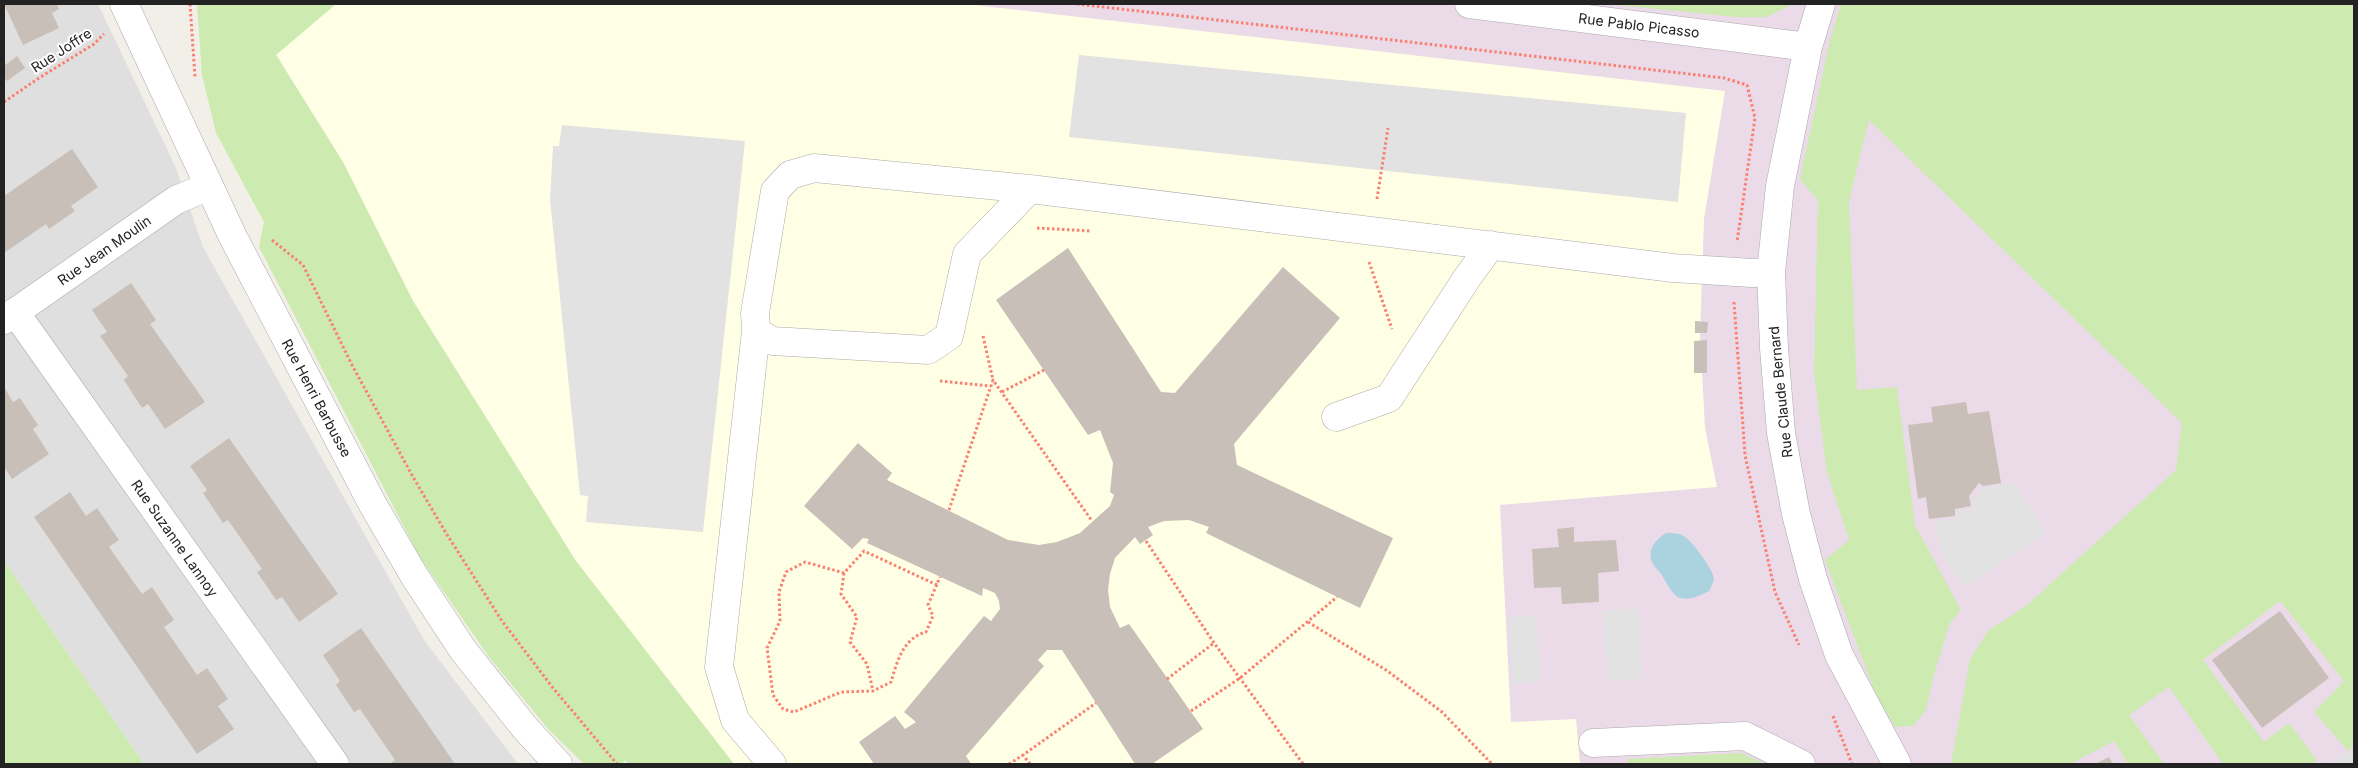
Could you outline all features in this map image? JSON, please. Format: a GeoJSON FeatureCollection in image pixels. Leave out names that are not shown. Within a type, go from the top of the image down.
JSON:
{"type":"FeatureCollection","features":[{"type":"Feature","properties":{"kind":"street","name":"Rue Pablo Picasso"},"geometry":{"type":"LineString","coordinates":[[1469,4],[1498,6],[1808,47]]}},
{"type":"Feature","properties":{"kind":"street","name":"Rue Claude Bernard"},"geometry":{"type":"LineString","coordinates":[[1821,4],[1808,47],[1780,186],[1771,272],[1774,348],[1781,433],[1796,514],[1813,579],[1839,655],[1897,764]]}},
{"type":"Feature","properties":{"kind":"street","name":"Rue Henri Barbusse"},"geometry":{"type":"LineString","coordinates":[[126,8],[233,237],[373,505],[415,577],[463,650],[525,728],[558,764]]}},
{"type":"Feature","properties":{"kind":"street"},"geometry":{"type":"LineString","coordinates":[[772,764],[735,720],[719,667],[756,331],[755,313],[775,191],[790,175],[814,168],[1030,189],[1673,268],[1752,273],[1771,272]]}},
{"type":"Feature","properties":{"kind":"street","name":"Rue Jean Moulin"},"geometry":{"type":"LineString","coordinates":[[10,316],[176,200],[209,186]]}},
{"type":"Feature","properties":{"kind":"street"},"geometry":{"type":"LineString","coordinates":[[756,331],[772,341],[928,350],[949,336],[967,254],[1030,189]]}},
{"type":"Feature","properties":{"kind":"street"},"geometry":{"type":"LineString","coordinates":[[1336,417],[1389,398],[1467,278],[1491,245]]}},
{"type":"Feature","properties":{"kind":"street","name":"Rue Suzanne Lannoy"},"geometry":{"type":"LineString","coordinates":[[10,316],[335,764]]}},
{"type":"Feature","properties":{"kind":"street"},"geometry":{"type":"LineString","coordinates":[[1593,743],[1745,736],[1801,764]]}},
{"type":"Feature","properties":{"kind":"path"},"geometry":{"type":"LineString","coordinates":[[190,4],[195,82]]}},
{"type":"Feature","properties":{"kind":"path","name":"Rue Joffre"},"geometry":{"type":"LineString","coordinates":[[4,102],[38,78],[94,44],[126,8]]}},
{"type":"Feature","properties":{"kind":"path"},"geometry":{"type":"LineString","coordinates":[[1034,228],[1094,232]]}},
{"type":"Feature","properties":{"kind":"path"},"geometry":{"type":"LineString","coordinates":[[266,235],[303,265],[352,365],[413,477],[502,621],[553,688],[617,764]]}},
{"type":"Feature","properties":{"kind":"path"},"geometry":{"type":"LineString","coordinates":[[1368,260],[1378,261]]}},
{"type":"Feature","properties":{"kind":"path"},"geometry":{"type":"LineString","coordinates":[[982,334],[993,380],[1092,521]]}},
{"type":"Feature","properties":{"kind":"path"},"geometry":{"type":"LineString","coordinates":[[1002,392],[1044,370]]}},
{"type":"Feature","properties":{"kind":"path"},"geometry":{"type":"LineString","coordinates":[[935,380],[991,386]]}},
{"type":"Feature","properties":{"kind":"path"},"geometry":{"type":"LineString","coordinates":[[949,510],[993,380]]}},
{"type":"Feature","properties":{"kind":"path"},"geometry":{"type":"LineString","coordinates":[[1146,541],[1214,643],[1303,764]]}},
{"type":"Feature","properties":{"kind":"path"},"geometry":{"type":"LineString","coordinates":[[873,691],[867,664],[850,642],[857,617],[841,594],[844,573],[864,551],[936,585]]}},
{"type":"Feature","properties":{"kind":"path"},"geometry":{"type":"LineString","coordinates":[[844,573],[805,562],[786,572],[779,592],[780,621],[767,648],[773,694],[783,709],[794,712],[809,708],[818,700],[841,692],[873,691],[891,682],[899,654],[919,634],[926,632],[933,616],[928,605],[940,577]]}},
{"type":"Feature","properties":{"kind":"path"},"geometry":{"type":"LineString","coordinates":[[1191,711],[1240,678],[1337,597]]}},
{"type":"Feature","properties":{"kind":"path"},"geometry":{"type":"LineString","coordinates":[[1308,622],[1386,670],[1442,712],[1492,764]]}},
{"type":"Feature","properties":{"kind":"path"},"geometry":{"type":"LineString","coordinates":[[1167,679],[1214,643]]}},
{"type":"Feature","properties":{"kind":"path"},"geometry":{"type":"LineString","coordinates":[[1009,764],[1096,703]]}},
{"type":"Feature","properties":{"kind":"path"},"geometry":{"type":"LineString","coordinates":[[1023,755],[1030,764]]}},
{"type":"Feature","properties":{"kind":"shaded area"},"geometry":{"type":"Polygon","coordinates":[[[4,4],[98,4],[176,168],[203,247],[424,640],[518,764],[144,764],[4,561],[4,4]]]}},
{"type":"Feature","properties":{"kind":"shaded area"},"geometry":{"type":"Polygon","coordinates":[[[336,4],[2354,4],[2354,764],[734,764],[336,4]]]}},
{"type":"Feature","properties":{"kind":"shaded area"},"geometry":{"type":"Polygon","coordinates":[[[336,4],[966,4],[1725,91],[1704,219],[1700,335],[1705,428],[1717,487],[1500,505],[1511,722],[1576,719],[1580,764],[734,764],[576,561],[413,301],[343,162],[276,54],[336,4]]]}},
{"type":"Feature","properties":{"kind":"shaded area"},"geometry":{"type":"Polygon","coordinates":[[[1079,55],[1686,113],[1678,202],[1069,137],[1079,55]]]}},
{"type":"Feature","properties":{"kind":"shaded area"},"geometry":{"type":"Polygon","coordinates":[[[562,125],[745,141],[703,532],[586,522],[588,496],[580,495],[550,199],[553,146],[559,146],[562,125]]]}},
{"type":"Feature","properties":{"kind":"shaded area"},"geometry":{"type":"Polygon","coordinates":[[[2014,482],[2046,533],[1965,587],[1940,554],[1936,521],[1958,518],[1957,510],[1973,509],[1972,501],[1983,488],[2014,482]]]}},
{"type":"Feature","properties":{"kind":"shaded area"},"geometry":{"type":"Polygon","coordinates":[[[1638,608],[1643,679],[1608,681],[1602,611],[1638,608]]]}},
{"type":"Feature","properties":{"kind":"shaded area"},"geometry":{"type":"Polygon","coordinates":[[[1536,615],[1541,682],[1513,684],[1509,617],[1536,615]]]}},
{"type":"Feature","properties":{"kind":"shaded area"},"geometry":{"type":"Polygon","coordinates":[[[2354,746],[2354,764],[2330,764],[2348,751],[2354,746]]]}},
{"type":"Feature","properties":{"kind":"green space"},"geometry":{"type":"Polygon","coordinates":[[[197,4],[336,4],[276,55],[343,162],[413,301],[576,561],[734,764],[629,764],[625,760],[622,764],[584,764],[549,730],[489,657],[419,556],[259,247],[264,222],[216,133],[202,75],[197,4]]]}},
{"type":"Feature","properties":{"kind":"green space"},"geometry":{"type":"Polygon","coordinates":[[[1608,4],[1794,4],[1766,17],[1735,17],[1608,4]]]}},
{"type":"Feature","properties":{"kind":"green space"},"geometry":{"type":"Polygon","coordinates":[[[1841,4],[2354,4],[2354,746],[2348,751],[2314,712],[2344,681],[2280,601],[2203,660],[2264,742],[2289,723],[2317,760],[2311,764],[2223,764],[2169,687],[2129,715],[2164,764],[2128,764],[2114,741],[2070,764],[1951,764],[1970,659],[1988,631],[2026,606],[2176,470],[2182,423],[1869,120],[1849,201],[1857,390],[1897,387],[1915,525],[1961,610],[1950,623],[1935,671],[1926,710],[1913,726],[1895,727],[1876,695],[1825,560],[1849,540],[1827,472],[1814,373],[1818,201],[1800,179],[1830,40],[1841,4]]]}},
{"type":"Feature","properties":{"kind":"green space"},"geometry":{"type":"Polygon","coordinates":[[[4,561],[144,764],[4,764],[4,561]]]}},
{"type":"Feature","properties":{"kind":"green space"},"geometry":{"type":"Polygon","coordinates":[[[1741,753],[1765,764],[1628,764],[1628,759],[1741,753]]]}},
{"type":"Feature","properties":{"kind":"water"},"geometry":{"type":"Polygon","coordinates":[[[1666,533],[1676,533],[1686,537],[1701,555],[1714,579],[1709,591],[1688,599],[1680,598],[1672,592],[1652,563],[1651,558],[1654,543],[1666,533]]]}},
{"type":"Feature","properties":{"kind":"building"},"geometry":{"type":"Polygon","coordinates":[[[4,4],[57,4],[59,9],[52,13],[59,28],[23,45],[4,4]]]}},
{"type":"Feature","properties":{"kind":"building"},"geometry":{"type":"Polygon","coordinates":[[[17,56],[25,68],[7,81],[4,77],[4,66],[17,56]]]}},
{"type":"Feature","properties":{"kind":"building"},"geometry":{"type":"Polygon","coordinates":[[[72,149],[98,187],[71,206],[75,211],[49,229],[46,224],[4,253],[4,196],[72,149]]]}},
{"type":"Feature","properties":{"kind":"building"},"geometry":{"type":"Polygon","coordinates":[[[1068,248],[1161,392],[1175,393],[1283,267],[1340,318],[1234,444],[1237,465],[1393,538],[1360,608],[1206,533],[1209,527],[1189,520],[1164,521],[1148,527],[1153,535],[1140,544],[1135,537],[1115,558],[1108,590],[1110,607],[1120,628],[1129,624],[1203,729],[1152,764],[1135,764],[1062,650],[1047,650],[1038,660],[1044,666],[966,756],[971,764],[874,764],[859,742],[895,716],[905,729],[916,722],[904,712],[984,616],[991,621],[1000,609],[999,601],[995,593],[983,588],[982,596],[867,543],[869,539],[863,538],[852,549],[804,506],[858,443],[892,473],[887,480],[1008,540],[1039,545],[1057,542],[1080,533],[1110,506],[1114,495],[1110,492],[1113,463],[1100,430],[1088,435],[996,300],[1068,248]]]}},
{"type":"Feature","properties":{"kind":"building"},"geometry":{"type":"Polygon","coordinates":[[[131,283],[156,320],[150,324],[205,402],[165,429],[148,404],[142,408],[124,380],[128,376],[100,336],[107,332],[92,310],[131,283]]]}},
{"type":"Feature","properties":{"kind":"building"},"geometry":{"type":"Polygon","coordinates":[[[1695,321],[1708,322],[1707,333],[1695,333],[1695,321]]]}},
{"type":"Feature","properties":{"kind":"building"},"geometry":{"type":"Polygon","coordinates":[[[1707,340],[1707,373],[1694,373],[1694,341],[1707,340]]]}},
{"type":"Feature","properties":{"kind":"building"},"geometry":{"type":"Polygon","coordinates":[[[4,387],[13,402],[20,398],[38,425],[33,429],[49,454],[12,479],[4,467],[4,387]]]}},
{"type":"Feature","properties":{"kind":"building"},"geometry":{"type":"Polygon","coordinates":[[[1966,402],[1968,414],[1989,411],[2001,483],[1983,486],[1979,483],[1969,496],[1971,506],[1955,509],[1955,516],[1929,519],[1926,497],[1918,499],[1908,425],[1933,422],[1931,407],[1966,402]]]}},
{"type":"Feature","properties":{"kind":"building"},"geometry":{"type":"Polygon","coordinates":[[[229,438],[338,594],[299,622],[282,597],[276,600],[257,572],[262,569],[228,520],[223,523],[203,493],[207,490],[190,466],[229,438]]]}},
{"type":"Feature","properties":{"kind":"building"},"geometry":{"type":"Polygon","coordinates":[[[70,492],[86,516],[97,508],[119,540],[109,547],[142,594],[152,587],[174,620],[164,627],[197,675],[207,668],[228,699],[218,706],[234,729],[197,754],[34,517],[70,492]]]}},
{"type":"Feature","properties":{"kind":"building"},"geometry":{"type":"Polygon","coordinates":[[[1574,527],[1574,542],[1616,540],[1619,571],[1598,573],[1599,602],[1562,604],[1561,587],[1534,588],[1532,549],[1559,547],[1557,529],[1574,527]]]}},
{"type":"Feature","properties":{"kind":"building"},"geometry":{"type":"Polygon","coordinates":[[[2280,611],[2329,678],[2262,728],[2212,660],[2280,611]]]}},
{"type":"Feature","properties":{"kind":"building"},"geometry":{"type":"Polygon","coordinates":[[[361,628],[455,764],[390,764],[395,760],[360,709],[354,712],[336,685],[340,681],[323,655],[361,628]]]}},
{"type":"Feature","properties":{"kind":"building"},"geometry":{"type":"Polygon","coordinates":[[[2109,757],[2113,764],[2095,764],[2109,757]]]}}]}
